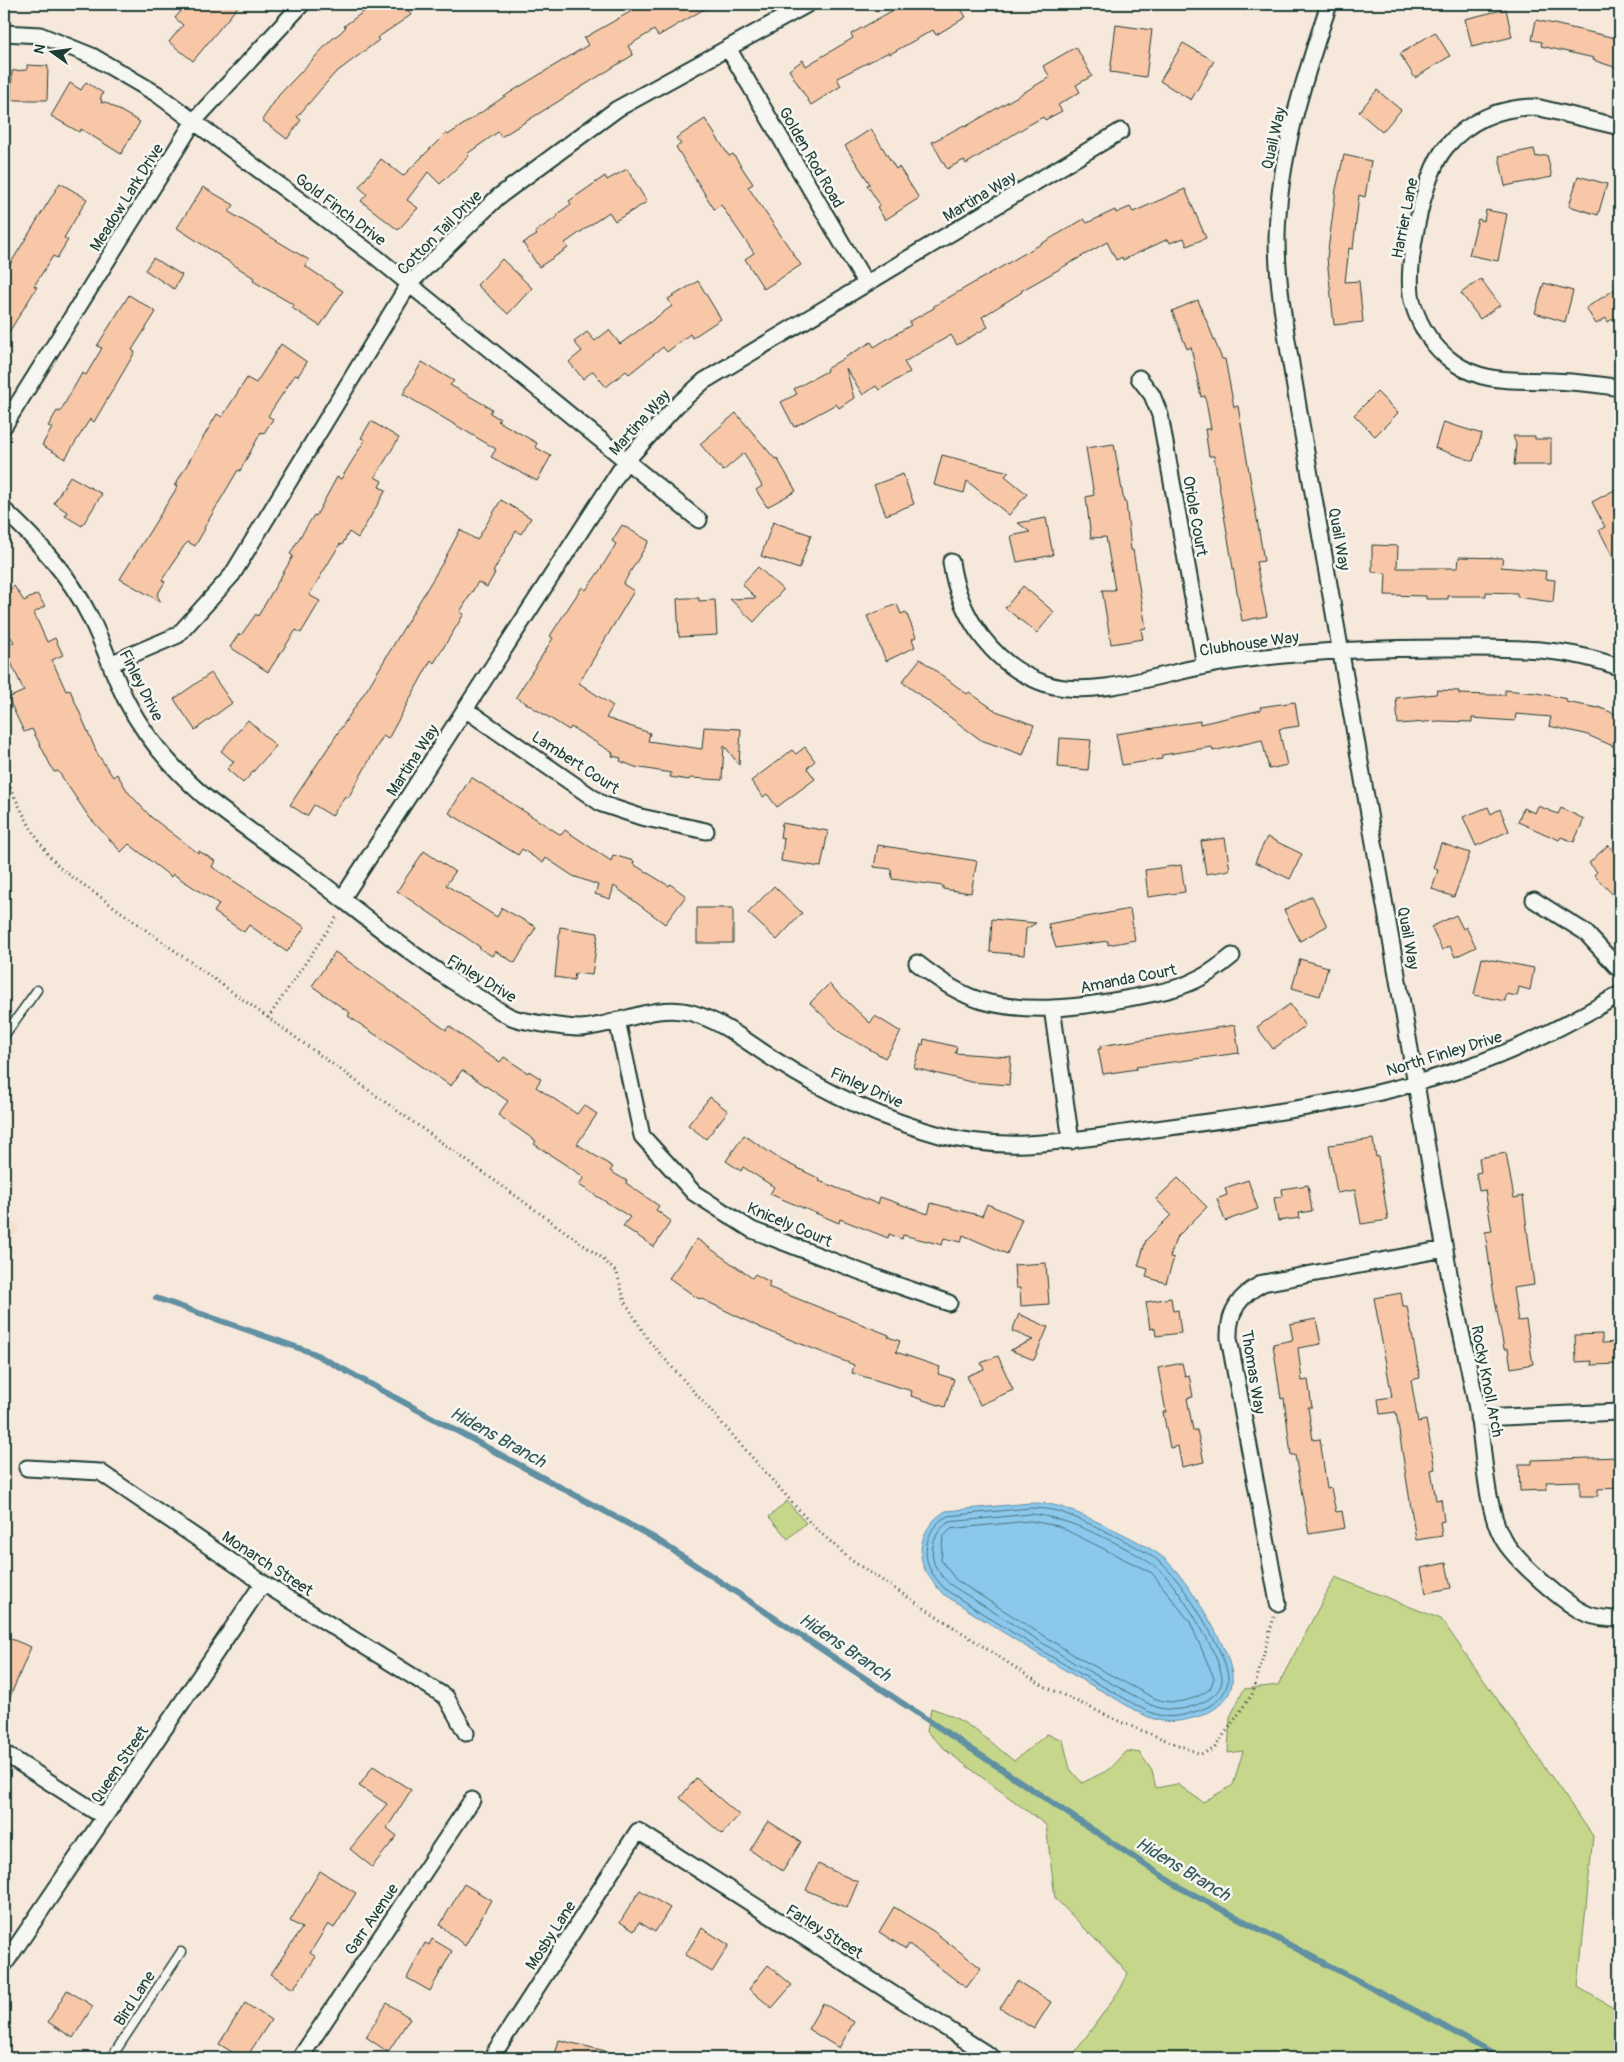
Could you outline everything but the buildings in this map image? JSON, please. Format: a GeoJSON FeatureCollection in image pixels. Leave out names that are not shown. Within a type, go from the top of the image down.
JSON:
{"type":"FeatureCollection","features":[{"type":"Feature","properties":{"kind":"street","name":"Meadow Lark Drive"},"geometry":{"type":"LineString","coordinates":[[4,426],[194,121],[302,4]]}},
{"type":"Feature","properties":{"kind":"street","name":"Cotton Tail Drive"},"geometry":{"type":"LineString","coordinates":[[110,664],[178,634],[232,575],[409,284],[498,197],[617,109],[808,4]]}},
{"type":"Feature","properties":{"kind":"street","name":"Quail Way"},"geometry":{"type":"LineString","coordinates":[[1329,4],[1288,146],[1280,192],[1277,238],[1279,284],[1294,382],[1417,1083]]}},
{"type":"Feature","properties":{"kind":"street","name":"Gold Finch Drive"},"geometry":{"type":"LineString","coordinates":[[4,34],[40,35],[92,56],[157,94],[409,284],[699,520]]}},
{"type":"Feature","properties":{"kind":"street","name":"Golden Rod Road"},"geometry":{"type":"LineString","coordinates":[[728,48],[866,284]]}},
{"type":"Feature","properties":{"kind":"street","name":"Harrier Lane"},"geometry":{"type":"LineString","coordinates":[[1620,127],[1536,107],[1523,107],[1500,111],[1475,122],[1460,132],[1444,148],[1432,168],[1420,207],[1413,247],[1411,296],[1423,330],[1437,348],[1454,363],[1474,374],[1495,380],[1553,381],[1620,388]]}},
{"type":"Feature","properties":{"kind":"street","name":"Martina Way"},"geometry":{"type":"LineString","coordinates":[[345,901],[465,709],[626,460],[676,406],[704,381],[1121,132]]}},
{"type":"Feature","properties":{"kind":"street","name":"Oriole Court"},"geometry":{"type":"LineString","coordinates":[[1139,378],[1152,395],[1160,415],[1205,666]]}},
{"type":"Feature","properties":{"kind":"street","name":"Finley Drive"},"geometry":{"type":"LineString","coordinates":[[4,510],[48,555],[87,609],[127,702],[156,748],[204,795],[439,974],[514,1018],[579,1028],[668,1009],[691,1013],[730,1028],[774,1059],[822,1087],[872,1111],[935,1134],[1000,1146],[1038,1145],[1268,1114]]}},
{"type":"Feature","properties":{"kind":"street","name":"Clubhouse Way"},"geometry":{"type":"LineString","coordinates":[[951,562],[960,598],[971,622],[987,644],[1024,675],[1046,684],[1070,688],[1094,688],[1205,666],[1277,655],[1342,649],[1516,648],[1547,650],[1585,657],[1620,668]]}},
{"type":"Feature","properties":{"kind":"street","name":"Lambert Court"},"geometry":{"type":"LineString","coordinates":[[465,709],[602,804],[641,816],[706,831]]}},
{"type":"Feature","properties":{"kind":"street"},"geometry":{"type":"LineString","coordinates":[[1534,900],[1585,932],[1620,970]]}},
{"type":"Feature","properties":{"kind":"street","name":"Amanda Court"},"geometry":{"type":"LineString","coordinates":[[917,963],[939,980],[955,989],[989,1003],[1014,1007],[1052,1008],[1090,1005],[1167,991],[1204,976],[1232,956]]}},
{"type":"Feature","properties":{"kind":"street","name":"North Finley Drive"},"geometry":{"type":"LineString","coordinates":[[1268,1114],[1417,1083],[1466,1068],[1523,1046],[1578,1019],[1620,994]]}},
{"type":"Feature","properties":{"kind":"street"},"geometry":{"type":"LineString","coordinates":[[1052,1008],[1071,1141]]}},
{"type":"Feature","properties":{"kind":"street","name":"Knicely Court"},"geometry":{"type":"LineString","coordinates":[[617,1020],[642,1136],[694,1193],[752,1230],[877,1278],[949,1303]]}},
{"type":"Feature","properties":{"kind":"street","name":"Rocky Knoll Arch"},"geometry":{"type":"LineString","coordinates":[[1417,1083],[1494,1516],[1502,1538],[1516,1558],[1571,1604],[1587,1614],[1608,1619],[1620,1619]]}},
{"type":"Feature","properties":{"kind":"street","name":"Thomas Way"},"geometry":{"type":"LineString","coordinates":[[1278,1603],[1229,1338],[1232,1314],[1237,1303],[1247,1292],[1263,1283],[1445,1249]]}},
{"type":"Feature","properties":{"kind":"street"},"geometry":{"type":"LineString","coordinates":[[1478,1418],[1620,1412]]}},
{"type":"Feature","properties":{"kind":"street","name":"Monarch Street"},"geometry":{"type":"LineString","coordinates":[[28,1468],[100,1472],[264,1583],[446,1698],[466,1733]]}},
{"type":"Feature","properties":{"kind":"street","name":"Queen Street"},"geometry":{"type":"LineString","coordinates":[[4,1965],[264,1583]]}},
{"type":"Feature","properties":{"kind":"street"},"geometry":{"type":"LineString","coordinates":[[4,1753],[104,1817]]}},
{"type":"Feature","properties":{"kind":"street","name":"Garr Avenue"},"geometry":{"type":"LineString","coordinates":[[300,2058],[472,1800]]}},
{"type":"Feature","properties":{"kind":"street","name":"Mosby Lane"},"geometry":{"type":"LineString","coordinates":[[492,2058],[638,1831]]}},
{"type":"Feature","properties":{"kind":"street","name":"Farley Street"},"geometry":{"type":"LineString","coordinates":[[638,1831],[722,1887],[993,2058]]}},
{"type":"Feature","properties":{"kind":"lane"},"geometry":{"type":"LineString","coordinates":[[4,1036],[37,990]]}},
{"type":"Feature","properties":{"kind":"lane","name":"Bird Lane"},"geometry":{"type":"LineString","coordinates":[[111,2058],[181,1952]]}},
{"type":"Feature","properties":{"kind":"path"},"geometry":{"type":"LineString","coordinates":[[4,774],[37,840],[60,868],[602,1258],[617,1273],[625,1302],[649,1341],[819,1532],[836,1548],[865,1570],[1042,1685],[1123,1723],[1160,1736],[1196,1753],[1206,1754],[1214,1749],[1253,1693],[1278,1603]]}},
{"type":"Feature","properties":{"kind":"path"},"geometry":{"type":"LineString","coordinates":[[268,1018],[345,901]]}},
{"type":"Feature","properties":{"kind":"shaded area"},"geometry":{"type":"Polygon","coordinates":[[[4,1215],[20,1228],[4,1246],[4,1215]]]}},
{"type":"Feature","properties":{"kind":"green space"},"geometry":{"type":"Polygon","coordinates":[[[787,1501],[806,1523],[788,1539],[769,1517],[787,1501]]]}},
{"type":"Feature","properties":{"kind":"green space"},"geometry":{"type":"Polygon","coordinates":[[[1335,1577],[1441,1619],[1593,1836],[1578,1987],[1620,2012],[1620,2058],[1071,2058],[1121,1988],[1128,1973],[1055,1898],[1046,1825],[948,1752],[927,1732],[931,1708],[965,1723],[1014,1761],[1047,1734],[1063,1740],[1070,1769],[1082,1783],[1110,1769],[1127,1751],[1140,1753],[1152,1771],[1156,1788],[1177,1784],[1203,1802],[1233,1785],[1243,1751],[1228,1753],[1230,1717],[1244,1689],[1278,1685],[1335,1577]]]}},
{"type":"Feature","properties":{"kind":"water"},"geometry":{"type":"Polygon","coordinates":[[[1030,1503],[1052,1505],[1074,1512],[1132,1538],[1165,1559],[1197,1599],[1227,1655],[1232,1683],[1229,1694],[1222,1703],[1203,1715],[1183,1720],[1162,1721],[1149,1717],[1047,1659],[943,1594],[928,1575],[922,1560],[921,1551],[924,1535],[933,1521],[946,1511],[1030,1503]]]}},
{"type":"Feature","properties":{"kind":"waterway","name":"Hidens Branch"},"geometry":{"type":"LineString","coordinates":[[156,1298],[313,1353],[656,1539],[1177,1886],[1431,2019],[1500,2058]]}}]}
